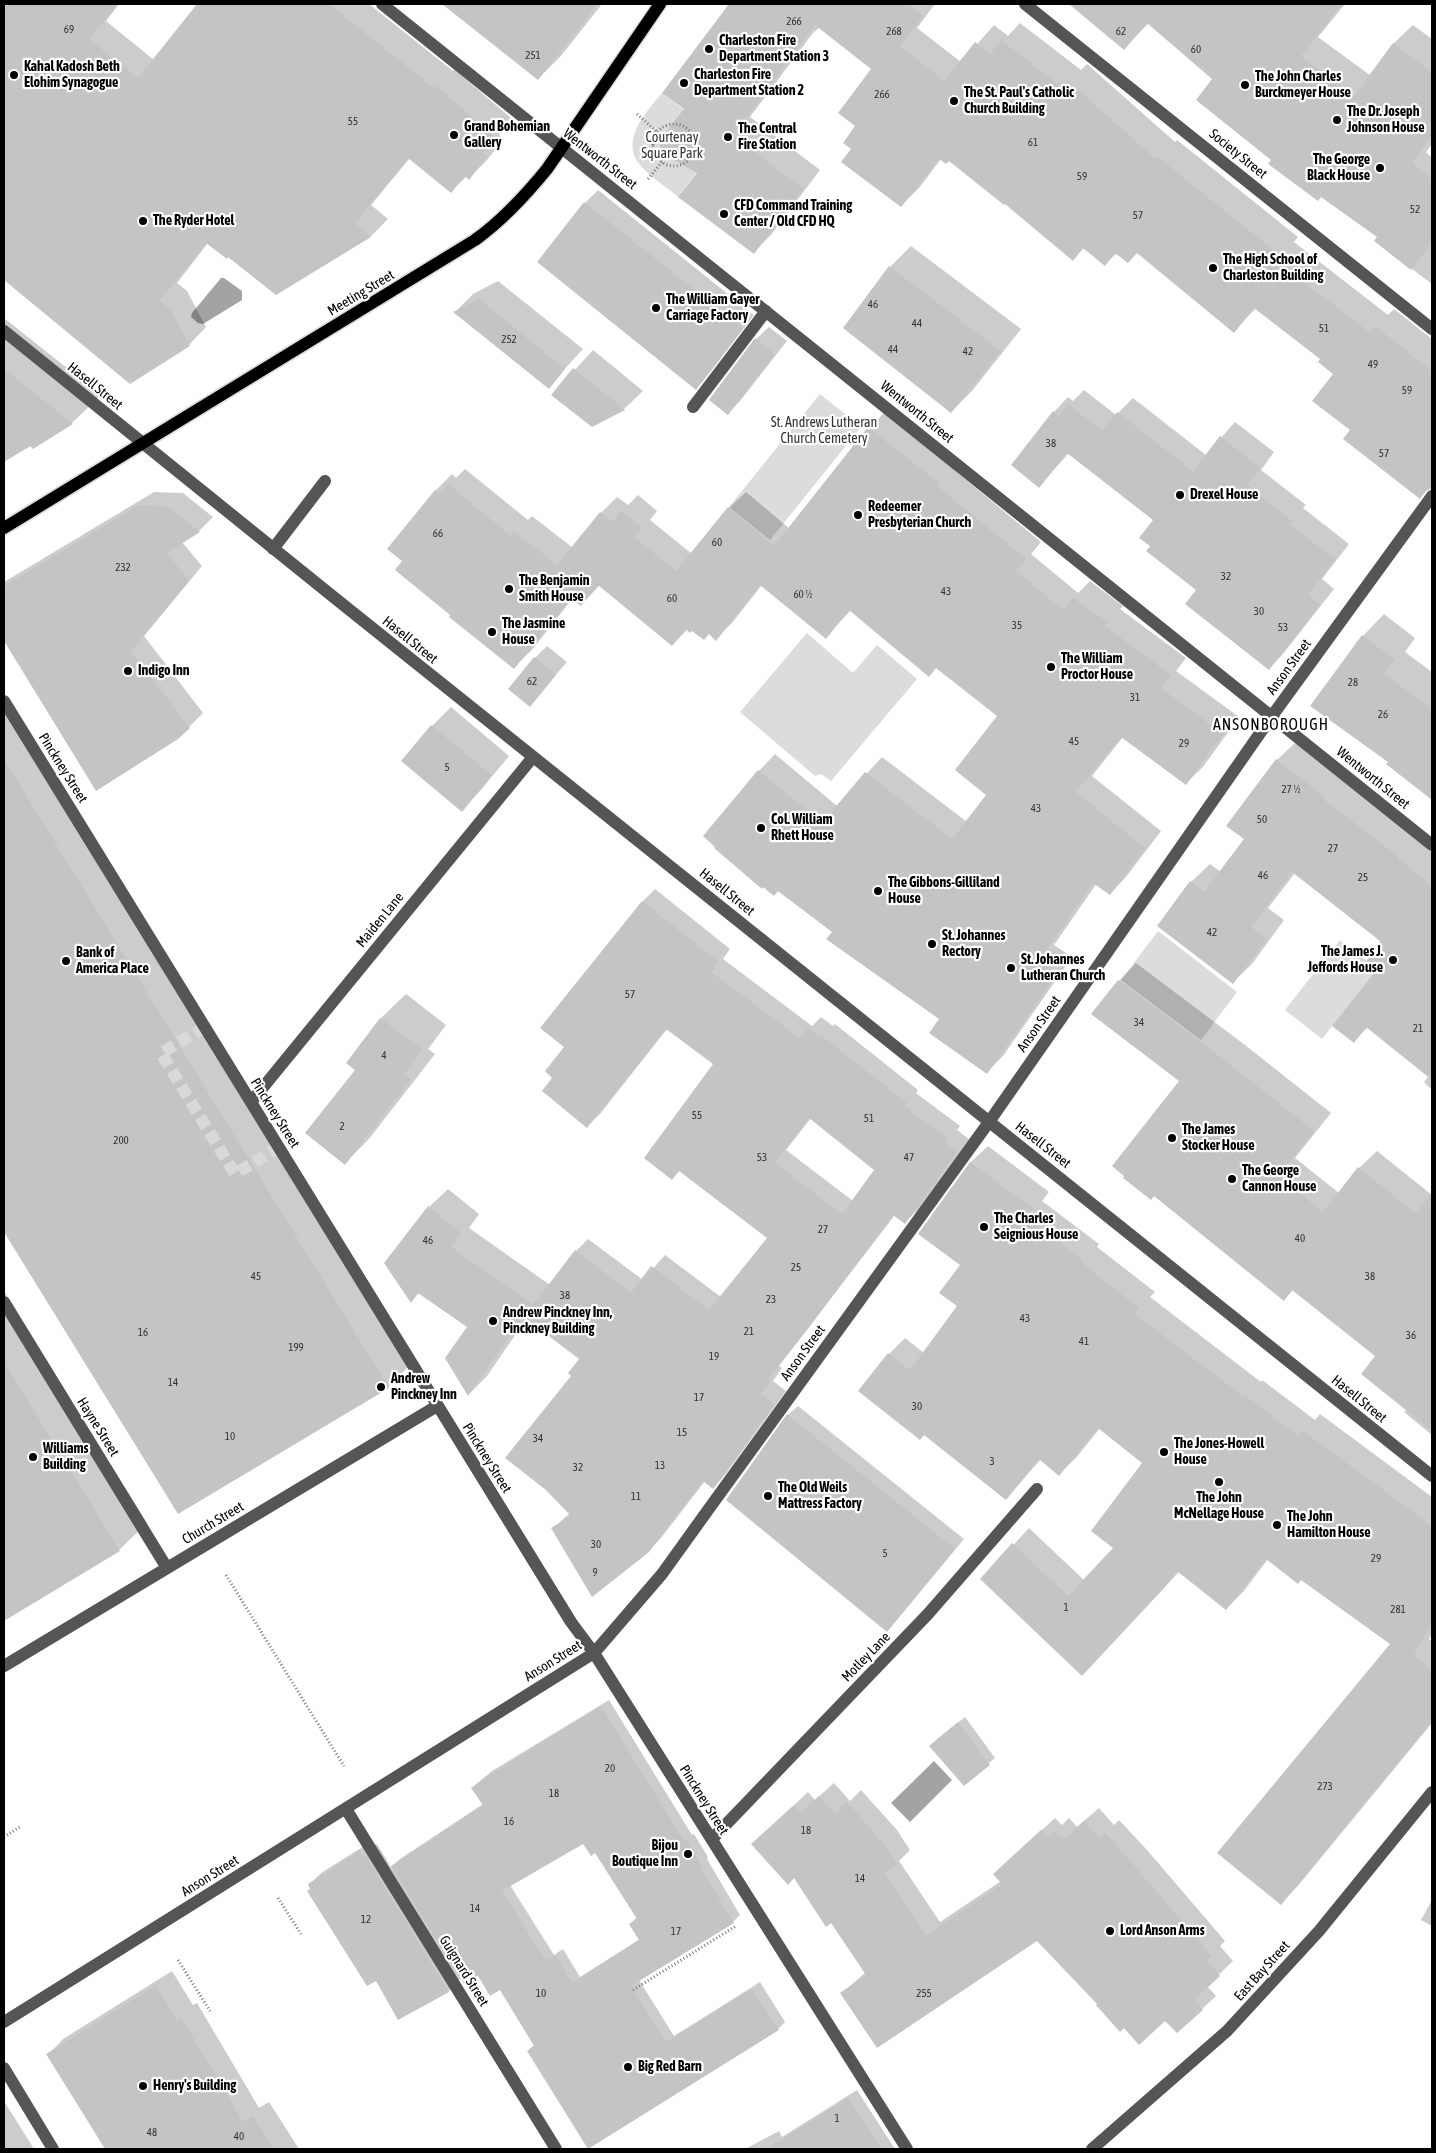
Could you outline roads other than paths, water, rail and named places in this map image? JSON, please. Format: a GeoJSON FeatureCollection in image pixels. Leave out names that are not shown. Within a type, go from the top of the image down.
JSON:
{"type":"FeatureCollection","features":[{"type":"Feature","properties":{"kind":"main road","name":"Meeting Street"},"geometry":{"type":"LineString","coordinates":[[4,528],[475,240],[503,219],[528,192],[562,148],[660,4]]}},
{"type":"Feature","properties":{"kind":"street","name":"Wentworth Street"},"geometry":{"type":"LineString","coordinates":[[382,4],[1432,845]]}},
{"type":"Feature","properties":{"kind":"street","name":"Society Street"},"geometry":{"type":"LineString","coordinates":[[1025,4],[1432,329]]}},
{"type":"Feature","properties":{"kind":"street"},"geometry":{"type":"LineString","coordinates":[[694,407],[766,311]]}},
{"type":"Feature","properties":{"kind":"street","name":"Hasell Street"},"geometry":{"type":"LineString","coordinates":[[4,331],[142,444],[1432,1476]]}},
{"type":"Feature","properties":{"kind":"street"},"geometry":{"type":"LineString","coordinates":[[273,548],[326,480]]}},
{"type":"Feature","properties":{"kind":"street","name":"Anson Street"},"geometry":{"type":"LineString","coordinates":[[4,2022],[594,1653],[662,1574],[989,1122],[1272,716],[1432,496]]}},
{"type":"Feature","properties":{"kind":"street","name":"Pinckney Street"},"geometry":{"type":"LineString","coordinates":[[4,701],[571,1622],[594,1653],[907,2149]]}},
{"type":"Feature","properties":{"kind":"street","name":"Maiden Lane"},"geometry":{"type":"LineString","coordinates":[[251,1102],[533,757]]}},
{"type":"Feature","properties":{"kind":"street","name":"Hayne Street"},"geometry":{"type":"LineString","coordinates":[[4,1302],[167,1568]]}},
{"type":"Feature","properties":{"kind":"street","name":"Church Street"},"geometry":{"type":"LineString","coordinates":[[4,1666],[437,1406]]}},
{"type":"Feature","properties":{"kind":"street","name":"Motley Lane"},"geometry":{"type":"LineString","coordinates":[[712,1839],[928,1614],[1037,1489]]}},
{"type":"Feature","properties":{"kind":"street","name":"East Bay Street"},"geometry":{"type":"LineString","coordinates":[[1092,2149],[1227,2031],[1318,1931],[1432,1792]]}},
{"type":"Feature","properties":{"kind":"street","name":"Guignard Street"},"geometry":{"type":"LineString","coordinates":[[346,1809],[556,2149]]}},
{"type":"Feature","properties":{"kind":"street"},"geometry":{"type":"LineString","coordinates":[[4,2068],[53,2149]]}},
{"type":"Feature","properties":{"kind":"tunnel"},"geometry":{"type":"LineString","coordinates":[[205,1027],[161,1053],[235,1174],[279,1147]]}},
{"type":"Feature","properties":{"kind":"place","name":"Charleston Fire Department Station 3"},"geometry":{"type":"Point","coordinates":[709,49]}},
{"type":"Feature","properties":{"kind":"place","name":"Kahal Kadosh Beth Elohim Synagogue"},"geometry":{"type":"Point","coordinates":[14,75]}},
{"type":"Feature","properties":{"kind":"place","name":"Charleston Fire Department Station 2"},"geometry":{"type":"Point","coordinates":[684,83]}},
{"type":"Feature","properties":{"kind":"place","name":"The John Charles Burckmeyer House"},"geometry":{"type":"Point","coordinates":[1245,85]}},
{"type":"Feature","properties":{"kind":"place","name":"The St. Paul's Catholic Church Building"},"geometry":{"type":"Point","coordinates":[954,101]}},
{"type":"Feature","properties":{"kind":"place","name":"The Dr. Joseph Johnson House"},"geometry":{"type":"Point","coordinates":[1337,120]}},
{"type":"Feature","properties":{"kind":"place","name":"Grand Bohemian Gallery"},"geometry":{"type":"Point","coordinates":[454,135]}},
{"type":"Feature","properties":{"kind":"place","name":"The Central Fire Station"},"geometry":{"type":"Point","coordinates":[728,137]}},
{"type":"Feature","properties":{"kind":"place","name":"The George Black House"},"geometry":{"type":"Point","coordinates":[1380,168]}},
{"type":"Feature","properties":{"kind":"place","name":"CFD Command Training Center / Old CFD HQ"},"geometry":{"type":"Point","coordinates":[724,214]}},
{"type":"Feature","properties":{"kind":"place","name":"The Ryder Hotel"},"geometry":{"type":"Point","coordinates":[143,221]}},
{"type":"Feature","properties":{"kind":"place","name":"The High School of Charleston Building"},"geometry":{"type":"Point","coordinates":[1213,268]}},
{"type":"Feature","properties":{"kind":"place","name":"The William Gayer Carriage Factory"},"geometry":{"type":"Point","coordinates":[656,308]}},
{"type":"Feature","properties":{"kind":"place","name":"Drexel House"},"geometry":{"type":"Point","coordinates":[1180,495]}},
{"type":"Feature","properties":{"kind":"place","name":"Redeemer Presbyterian Church"},"geometry":{"type":"Point","coordinates":[858,515]}},
{"type":"Feature","properties":{"kind":"place","name":"The Benjamin Smith House"},"geometry":{"type":"Point","coordinates":[509,589]}},
{"type":"Feature","properties":{"kind":"place","name":"The Jasmine House"},"geometry":{"type":"Point","coordinates":[492,632]}},
{"type":"Feature","properties":{"kind":"place","name":"The William Proctor House"},"geometry":{"type":"Point","coordinates":[1051,667]}},
{"type":"Feature","properties":{"kind":"place","name":"Indigo Inn"},"geometry":{"type":"Point","coordinates":[128,671]}},
{"type":"Feature","properties":{"kind":"place","name":"Col. William Rhett House"},"geometry":{"type":"Point","coordinates":[761,828]}},
{"type":"Feature","properties":{"kind":"place","name":"The Gibbons-Gilliland House"},"geometry":{"type":"Point","coordinates":[878,891]}},
{"type":"Feature","properties":{"kind":"place","name":"St. Johannes Rectory"},"geometry":{"type":"Point","coordinates":[932,944]}},
{"type":"Feature","properties":{"kind":"place","name":"The James J. Jeffords House"},"geometry":{"type":"Point","coordinates":[1393,960]}},
{"type":"Feature","properties":{"kind":"place","name":"Bank of America Place"},"geometry":{"type":"Point","coordinates":[66,961]}},
{"type":"Feature","properties":{"kind":"place","name":"St. Johannes Lutheran Church"},"geometry":{"type":"Point","coordinates":[1011,968]}},
{"type":"Feature","properties":{"kind":"place","name":"The James Stocker House"},"geometry":{"type":"Point","coordinates":[1172,1138]}},
{"type":"Feature","properties":{"kind":"place","name":"The George Cannon House"},"geometry":{"type":"Point","coordinates":[1232,1179]}},
{"type":"Feature","properties":{"kind":"place","name":"The Charles Seignious House"},"geometry":{"type":"Point","coordinates":[984,1227]}},
{"type":"Feature","properties":{"kind":"place","name":"Andrew Pinckney Inn, Pinckney Building"},"geometry":{"type":"Point","coordinates":[493,1321]}},
{"type":"Feature","properties":{"kind":"place","name":"Andrew Pinckney Inn"},"geometry":{"type":"Point","coordinates":[381,1387]}},
{"type":"Feature","properties":{"kind":"place","name":"The Jones-Howell House"},"geometry":{"type":"Point","coordinates":[1164,1452]}},
{"type":"Feature","properties":{"kind":"place","name":"Williams Building"},"geometry":{"type":"Point","coordinates":[33,1457]}},
{"type":"Feature","properties":{"kind":"place","name":"The John McNellage House"},"geometry":{"type":"Point","coordinates":[1219,1482]}},
{"type":"Feature","properties":{"kind":"place","name":"The Old Weils Mattress Factory"},"geometry":{"type":"Point","coordinates":[768,1496]}},
{"type":"Feature","properties":{"kind":"place","name":"The John Hamilton House"},"geometry":{"type":"Point","coordinates":[1277,1525]}},
{"type":"Feature","properties":{"kind":"place","name":"Bijou Boutique Inn"},"geometry":{"type":"Point","coordinates":[688,1854]}},
{"type":"Feature","properties":{"kind":"place","name":"Lord Anson Arms"},"geometry":{"type":"Point","coordinates":[1110,1931]}},
{"type":"Feature","properties":{"kind":"place","name":"Big Red Barn"},"geometry":{"type":"Point","coordinates":[628,2067]}},
{"type":"Feature","properties":{"kind":"place","name":"Henry's Building"},"geometry":{"type":"Point","coordinates":[143,2086]}},
{"type":"Feature","properties":{"kind":"district","name":"ANSONBOROUGH"},"geometry":{"type":"Point","coordinates":[1271,725]}},
{"type":"Feature","properties":{"kind":"park label","name":"Courtenay Square Park"},"geometry":{"type":"Point","coordinates":[672,146]}},
{"type":"Feature","properties":{"kind":"park label","name":"St. Andrews Lutheran Church Cemetery"},"geometry":{"type":"Point","coordinates":[824,432]}}]}
